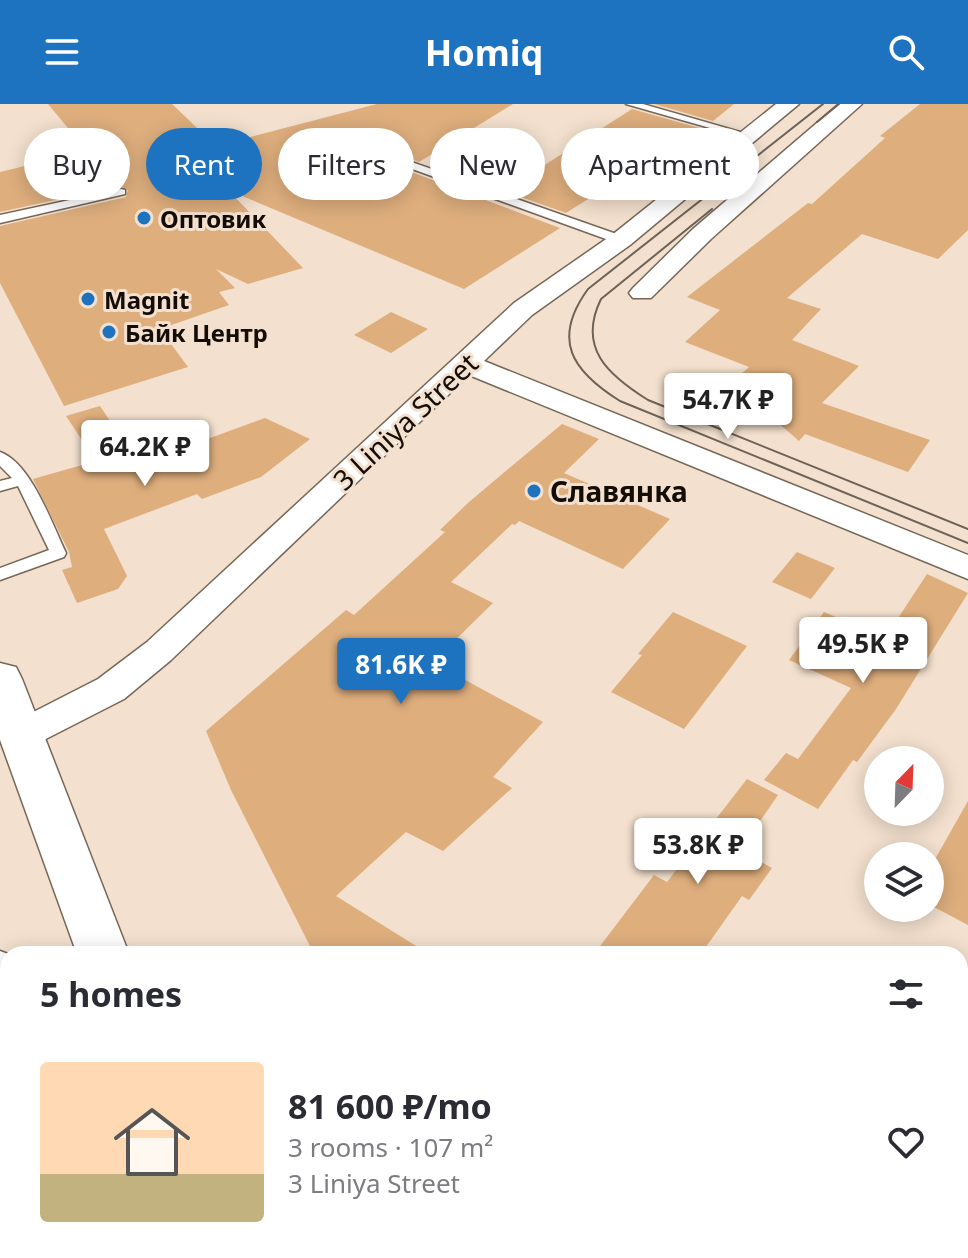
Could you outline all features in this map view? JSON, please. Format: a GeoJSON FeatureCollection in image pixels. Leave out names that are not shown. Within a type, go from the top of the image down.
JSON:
{"type":"FeatureCollection","features":[{"type":"Feature","properties":{"kind":"highway"},"geometry":{"type":"LineString","coordinates":[[0,679],[100,946]]}},
{"type":"Feature","properties":{"kind":"street","name":"3 Liniya Street"},"geometry":{"type":"LineString","coordinates":[[759,128],[789,104]]}},
{"type":"Feature","properties":{"kind":"street"},"geometry":{"type":"LineString","coordinates":[[642,293],[702,234],[852,104]]}},
{"type":"Feature","properties":{"kind":"street","name":"3 Liniya Street"},"geometry":{"type":"LineString","coordinates":[[21,735],[111,689],[159,651],[523,309],[621,240],[670,200]]}},
{"type":"Feature","properties":{"kind":"street"},"geometry":{"type":"LineString","coordinates":[[467,364],[968,568]]}},
{"type":"Feature","properties":{"kind":"lane"},"geometry":{"type":"LineString","coordinates":[[631,104],[720,128]]}},
{"type":"Feature","properties":{"kind":"lane"},"geometry":{"type":"LineString","coordinates":[[414,166],[621,240]]}},
{"type":"Feature","properties":{"kind":"lane"},"geometry":{"type":"LineString","coordinates":[[0,219],[85,200]]}},
{"type":"Feature","properties":{"kind":"lane"},"geometry":{"type":"LineString","coordinates":[[0,457],[23,480],[58,553],[0,574]]}},
{"type":"Feature","properties":{"kind":"lane"},"geometry":{"type":"LineString","coordinates":[[0,486],[23,480]]}},
{"type":"Feature","properties":{"kind":"building"},"geometry":{"type":"Polygon","coordinates":[[[48,104],[172,104],[197,128],[146,128],[146,200],[238,200],[303,268],[248,284],[216,269],[235,288],[219,292],[229,305],[160,329],[188,367],[64,406],[0,283],[0,226],[113,200],[130,200],[130,128],[68,128],[48,104]]]}},
{"type":"Feature","properties":{"kind":"building"},"geometry":{"type":"Polygon","coordinates":[[[377,104],[513,104],[474,128],[430,128],[430,155],[419,162],[414,160],[414,128],[285,128],[377,104]]]}},
{"type":"Feature","properties":{"kind":"building"},"geometry":{"type":"Polygon","coordinates":[[[654,104],[734,104],[713,121],[654,104]]]}},
{"type":"Feature","properties":{"kind":"building"},"geometry":{"type":"Polygon","coordinates":[[[920,104],[968,104],[968,230],[938,259],[862,234],[787,298],[821,309],[792,340],[859,366],[822,403],[930,440],[908,472],[805,434],[799,441],[768,414],[762,421],[711,401],[749,367],[685,342],[720,310],[687,297],[808,203],[812,204],[885,138],[880,136],[920,104]]]}},
{"type":"Feature","properties":{"kind":"building"},"geometry":{"type":"Polygon","coordinates":[[[632,109],[699,128],[602,128],[632,109]]]}},
{"type":"Feature","properties":{"kind":"building"},"geometry":{"type":"Polygon","coordinates":[[[278,130],[278,200],[414,200],[414,173],[430,179],[430,200],[486,200],[560,228],[464,289],[252,200],[262,200],[262,134],[278,130]]]}},
{"type":"Feature","properties":{"kind":"building"},"geometry":{"type":"Polygon","coordinates":[[[561,154],[561,200],[586,200],[566,213],[529,200],[545,200],[545,165],[561,154]]]}},
{"type":"Feature","properties":{"kind":"building"},"geometry":{"type":"Polygon","coordinates":[[[24,166],[24,200],[55,200],[0,212],[0,172],[24,166]]]}},
{"type":"Feature","properties":{"kind":"building"},"geometry":{"type":"Polygon","coordinates":[[[391,312],[428,329],[391,353],[354,335],[391,312]]]}},
{"type":"Feature","properties":{"kind":"building"},"geometry":{"type":"Polygon","coordinates":[[[100,406],[139,464],[265,418],[310,439],[261,477],[202,499],[197,494],[104,529],[127,576],[118,589],[77,603],[62,570],[72,567],[69,552],[33,479],[96,461],[66,416],[100,406]]]}},
{"type":"Feature","properties":{"kind":"building"},"geometry":{"type":"Polygon","coordinates":[[[562,424],[599,439],[564,473],[670,519],[623,569],[519,521],[512,524],[451,582],[493,603],[440,655],[462,666],[454,674],[543,722],[493,777],[512,788],[443,851],[406,832],[336,896],[416,946],[310,946],[231,790],[206,731],[346,610],[354,615],[445,532],[440,530],[562,424]]]}},
{"type":"Feature","properties":{"kind":"building"},"geometry":{"type":"Polygon","coordinates":[[[797,552],[835,568],[811,599],[772,582],[797,552]]]}},
{"type":"Feature","properties":{"kind":"building"},"geometry":{"type":"Polygon","coordinates":[[[927,574],[968,593],[896,709],[869,746],[864,746],[864,752],[857,762],[853,760],[818,809],[764,780],[786,753],[798,759],[851,688],[789,660],[824,612],[885,638],[927,574]]]}},
{"type":"Feature","properties":{"kind":"building"},"geometry":{"type":"Polygon","coordinates":[[[673,612],[747,646],[684,729],[611,692],[673,612]]]}},
{"type":"Feature","properties":{"kind":"building"},"geometry":{"type":"Polygon","coordinates":[[[747,779],[778,795],[740,850],[772,868],[749,900],[742,896],[707,946],[600,946],[654,875],[667,882],[747,779]]]}},
{"type":"Feature","properties":{"kind":"building"},"geometry":{"type":"Polygon","coordinates":[[[968,801],[968,925],[944,912],[944,843],[968,801]]]}},
{"type":"Feature","properties":{"kind":"tram line"},"geometry":{"type":"LineString","coordinates":[[823,104],[588,289],[571,324],[569,339],[572,353],[590,378],[620,401],[968,543]]}},
{"type":"Feature","properties":{"kind":"tram line"},"geometry":{"type":"LineString","coordinates":[[817,122],[839,104]]}},
{"type":"Feature","properties":{"kind":"tram line"},"geometry":{"type":"LineString","coordinates":[[712,209],[601,299],[594,316],[593,332],[600,358],[609,370],[648,400],[968,529]]}},
{"type":"Feature","properties":{"kind":"place","name":"Оптовик"},"geometry":{"type":"Point","coordinates":[144,218]}},
{"type":"Feature","properties":{"kind":"place","name":"Magnit"},"geometry":{"type":"Point","coordinates":[88,299]}},
{"type":"Feature","properties":{"kind":"place","name":"Байк Центр"},"geometry":{"type":"Point","coordinates":[109,332]}},
{"type":"Feature","properties":{"kind":"place","name":"Славянка"},"geometry":{"type":"Point","coordinates":[534,491]}}]}
